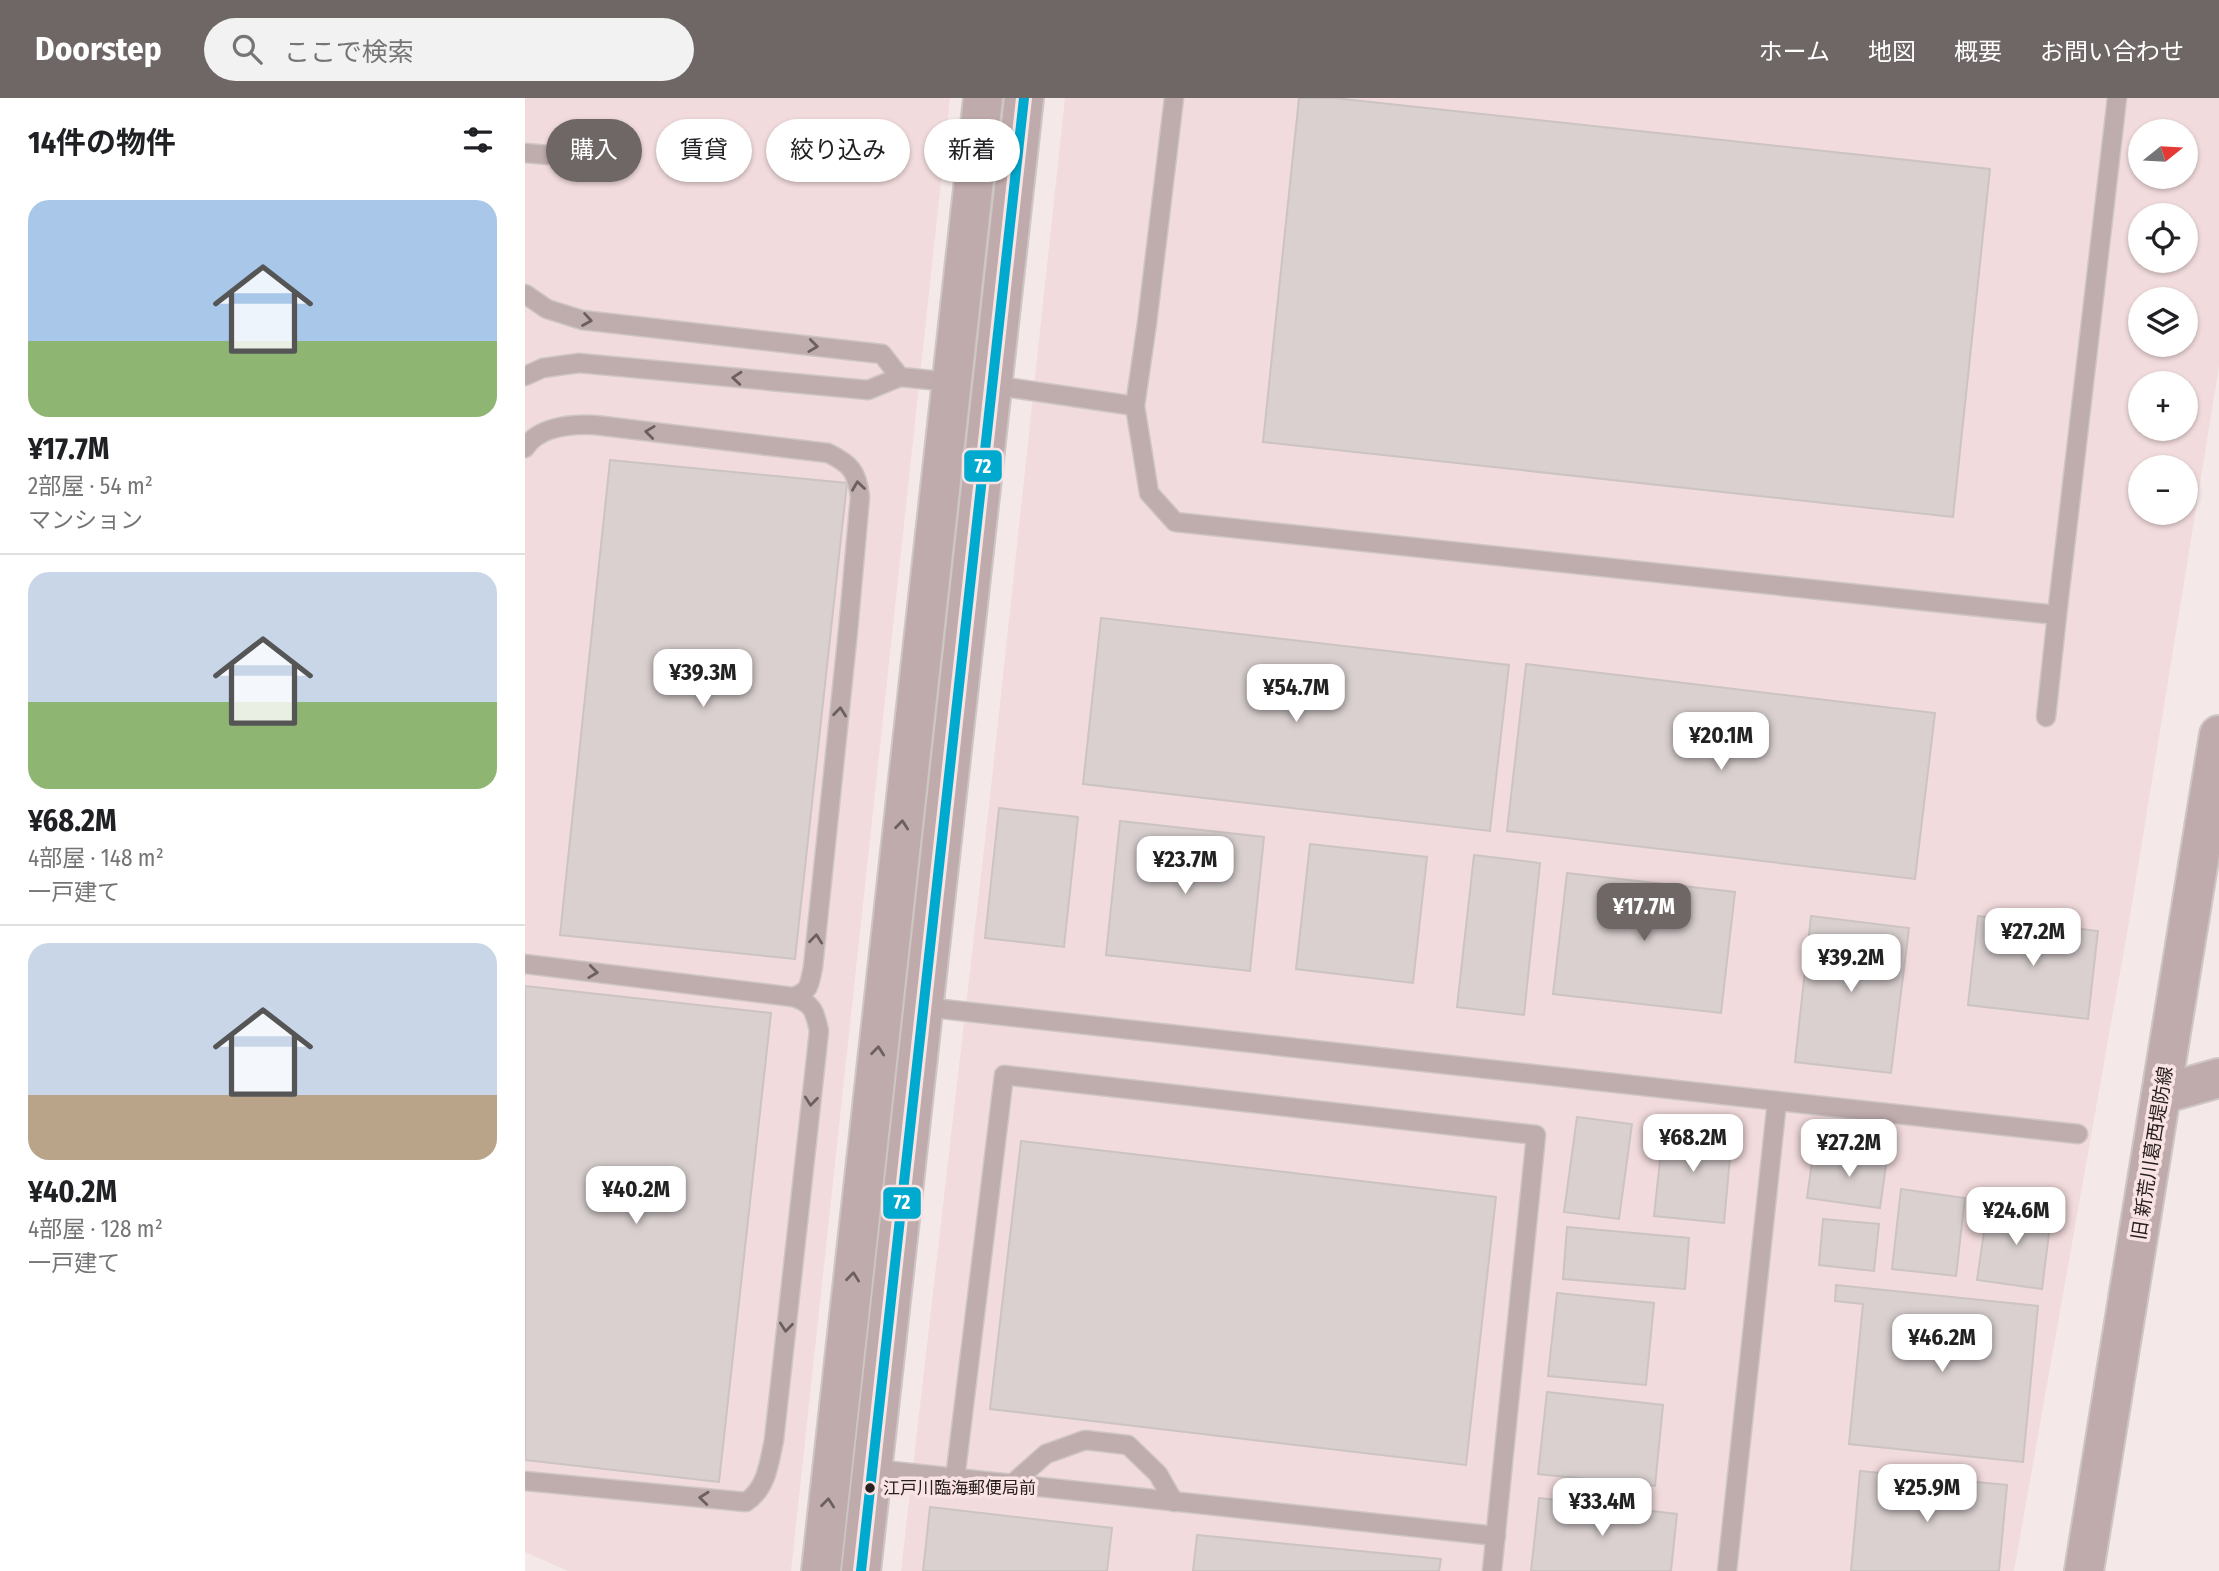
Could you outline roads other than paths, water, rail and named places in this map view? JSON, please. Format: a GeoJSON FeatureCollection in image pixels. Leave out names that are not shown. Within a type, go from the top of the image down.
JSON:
{"type":"FeatureCollection","features":[{"type":"Feature","properties":{"kind":"street"},"geometry":{"type":"LineString","coordinates":[[821,1571],[983,98]]}},
{"type":"Feature","properties":{"kind":"street"},"geometry":{"type":"LineString","coordinates":[[862,1571],[1024,98]]}},
{"type":"Feature","properties":{"kind":"street"},"geometry":{"type":"LineString","coordinates":[[951,382],[992,385]]}},
{"type":"Feature","properties":{"kind":"street","name":"旧 新荒川葛西堤防線"},"geometry":{"type":"LineString","coordinates":[[2084,1571],[2219,735]]}},
{"type":"Feature","properties":{"kind":"street"},"geometry":{"type":"LineString","coordinates":[[2162,1094],[2219,1078]]}},
{"type":"Feature","properties":{"kind":"lane"},"geometry":{"type":"LineString","coordinates":[[1174,98],[1135,406],[1149,493],[1175,522],[2057,615]]}},
{"type":"Feature","properties":{"kind":"lane"},"geometry":{"type":"LineString","coordinates":[[2046,717],[2117,98]]}},
{"type":"Feature","properties":{"kind":"lane"},"geometry":{"type":"LineString","coordinates":[[525,153],[546,155]]}},
{"type":"Feature","properties":{"kind":"lane"},"geometry":{"type":"LineString","coordinates":[[525,294],[547,309],[582,320],[882,354],[900,377]]}},
{"type":"Feature","properties":{"kind":"lane"},"geometry":{"type":"LineString","coordinates":[[525,376],[543,368],[579,363],[869,390],[900,377],[951,382]]}},
{"type":"Feature","properties":{"kind":"lane"},"geometry":{"type":"LineString","coordinates":[[992,385],[1135,406]]}},
{"type":"Feature","properties":{"kind":"lane"},"geometry":{"type":"LineString","coordinates":[[525,448],[538,436],[562,425],[595,425],[828,453],[841,459],[857,475],[860,497],[813,967],[809,987],[804,993],[793,997]]}},
{"type":"Feature","properties":{"kind":"lane"},"geometry":{"type":"LineString","coordinates":[[525,964],[793,997],[806,1001],[815,1014],[818,1031],[774,1440],[764,1484],[757,1495],[746,1502],[525,1481]]}},
{"type":"Feature","properties":{"kind":"lane"},"geometry":{"type":"LineString","coordinates":[[924,1007],[2078,1134]]}},
{"type":"Feature","properties":{"kind":"lane"},"geometry":{"type":"LineString","coordinates":[[955,1479],[1004,1075],[1536,1135],[1492,1571]]}},
{"type":"Feature","properties":{"kind":"lane"},"geometry":{"type":"LineString","coordinates":[[1727,1571],[1777,1101]]}},
{"type":"Feature","properties":{"kind":"lane"},"geometry":{"type":"LineString","coordinates":[[1011,1485],[1047,1454],[1085,1440],[1128,1445],[1158,1474],[1174,1502]]}},
{"type":"Feature","properties":{"kind":"lane"},"geometry":{"type":"LineString","coordinates":[[873,1469],[1496,1536]]}},
{"type":"Feature","properties":{"kind":"place","name":"江戸川臨海郵便局前"},"geometry":{"type":"Point","coordinates":[870,1488]}}]}
